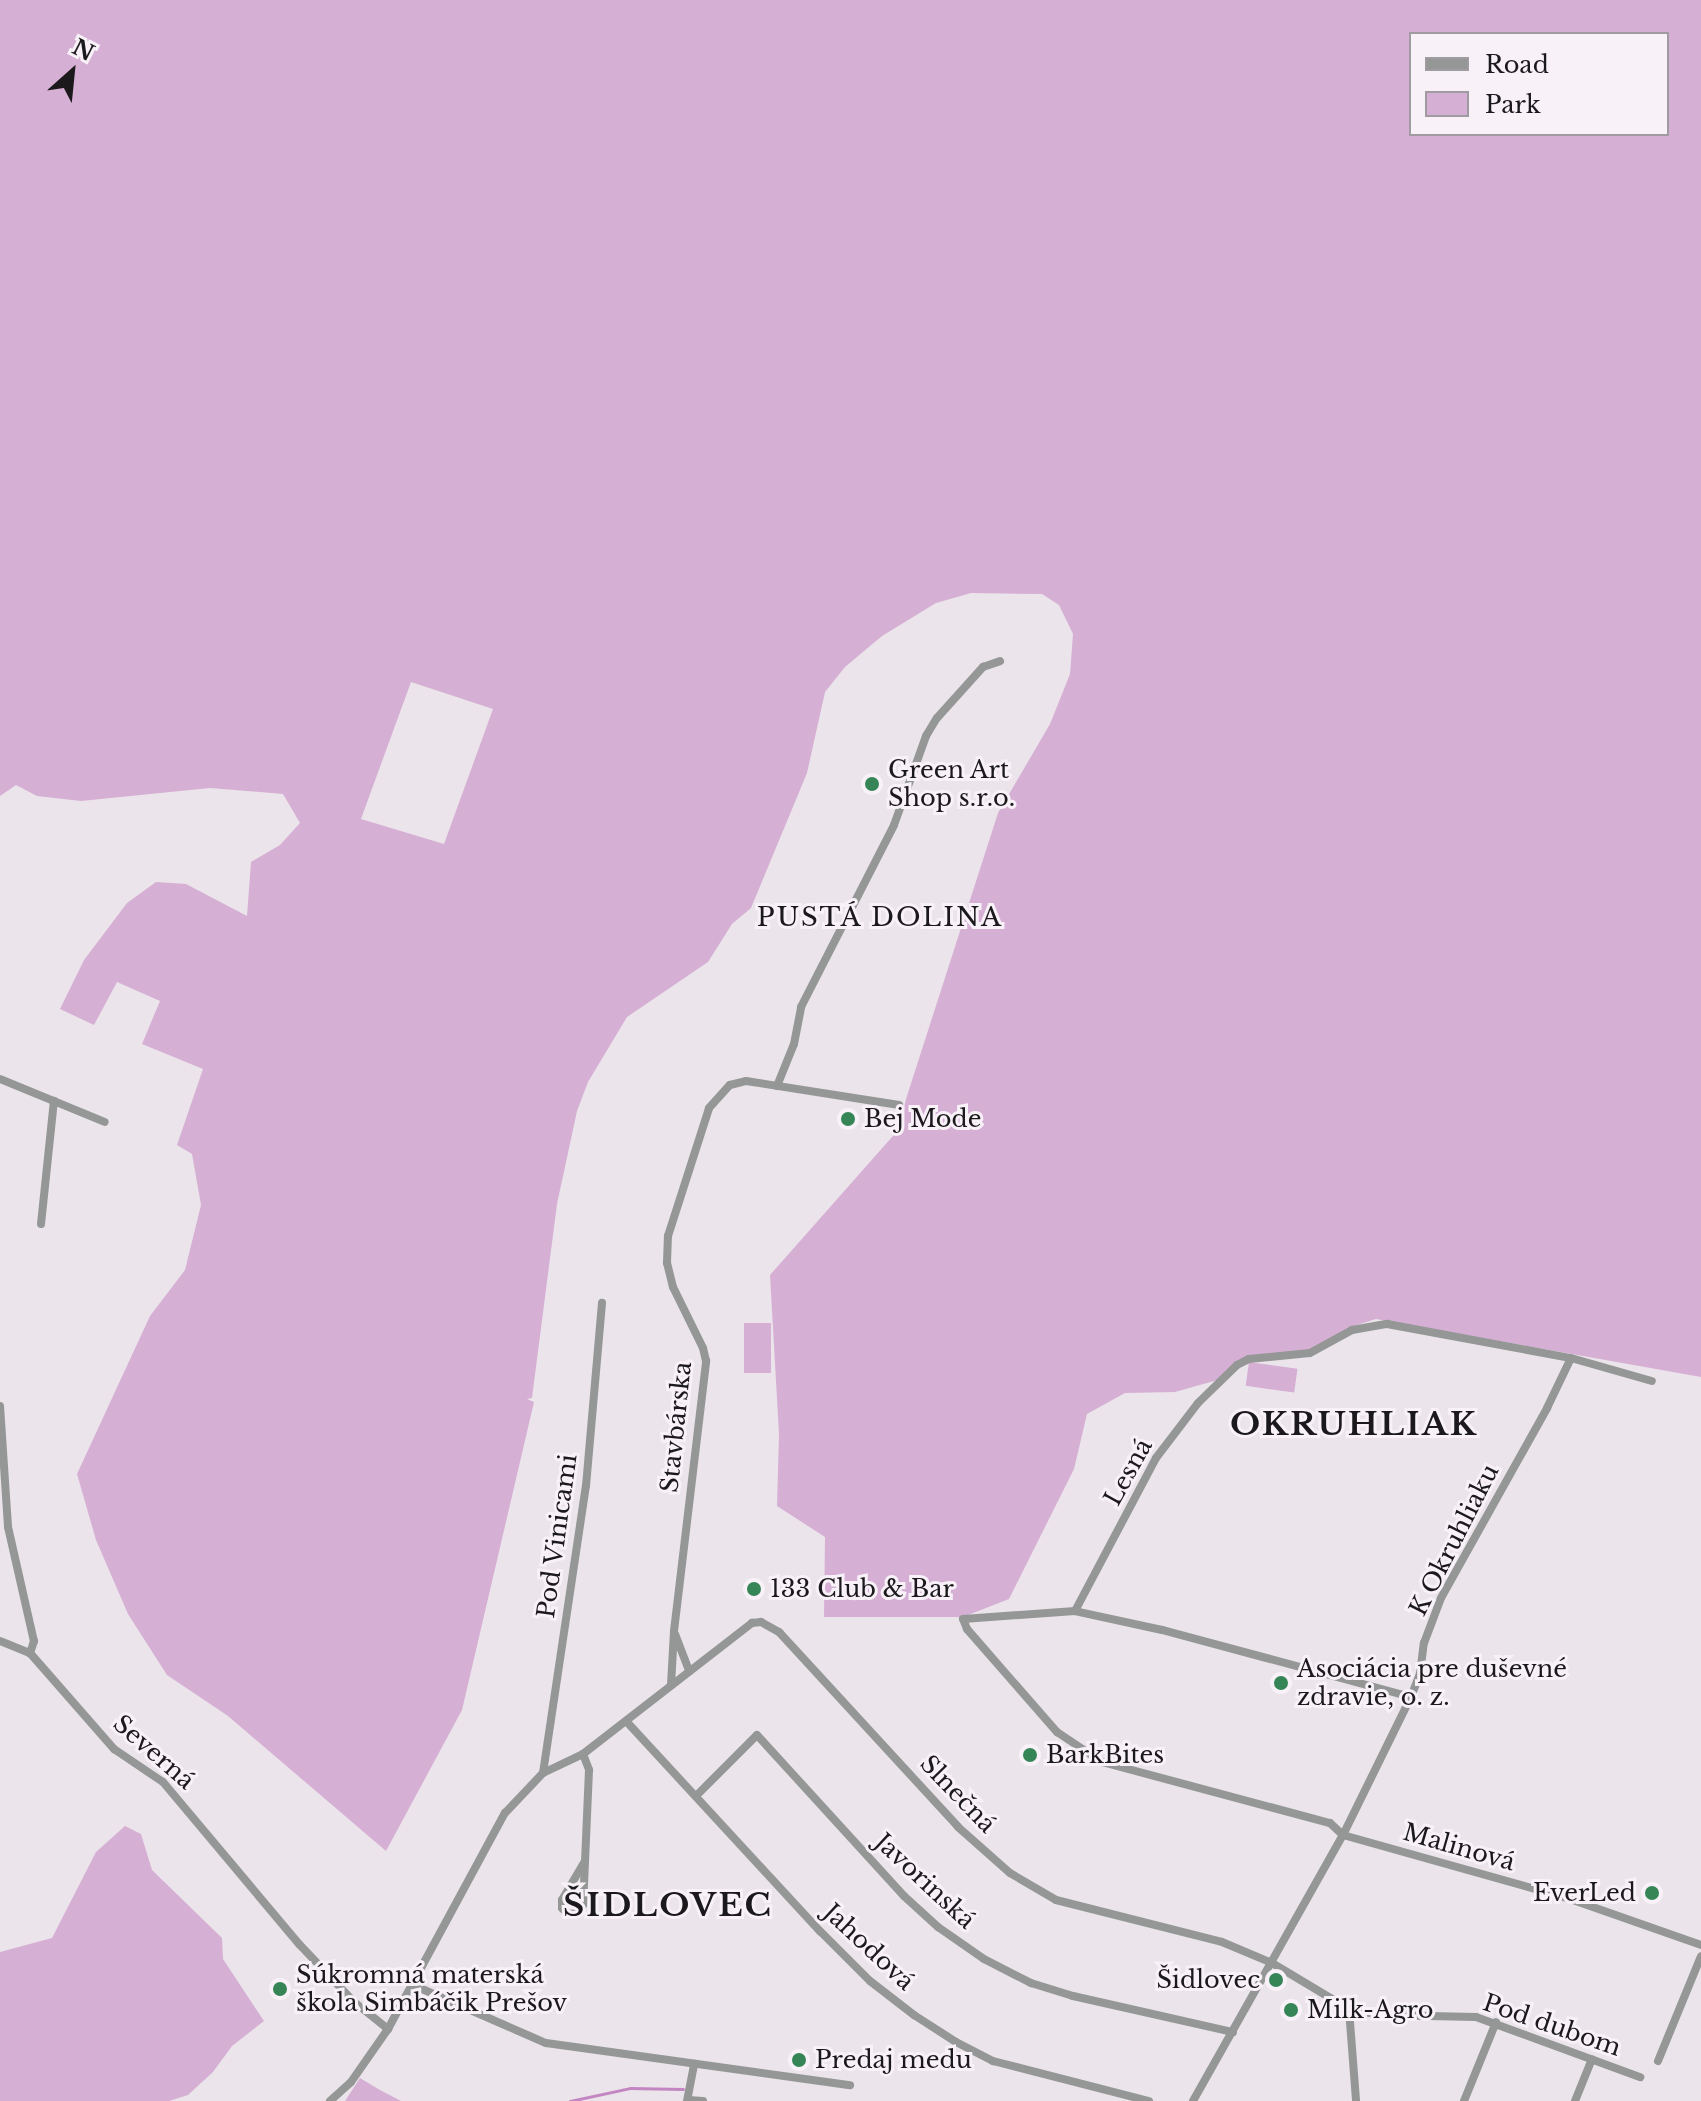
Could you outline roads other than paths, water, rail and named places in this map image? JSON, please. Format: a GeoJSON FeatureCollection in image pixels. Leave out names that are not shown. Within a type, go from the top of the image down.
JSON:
{"type":"FeatureCollection","features":[{"type":"Feature","properties":{"kind":"street"},"geometry":{"type":"LineString","coordinates":[[777,1086],[794,1044],[801,1007],[894,825],[926,736],[968,682],[989,662],[1000,661]]}},
{"type":"Feature","properties":{"kind":"street"},"geometry":{"type":"LineString","coordinates":[[0,1079],[105,1122]]}},
{"type":"Feature","properties":{"kind":"street","name":"Stavbárska"},"geometry":{"type":"LineString","coordinates":[[671,1685],[674,1631],[706,1361],[703,1348],[673,1287],[667,1263],[668,1236],[709,1108],[717,1095],[730,1085],[746,1081],[899,1105]]}},
{"type":"Feature","properties":{"kind":"street"},"geometry":{"type":"LineString","coordinates":[[41,1224],[54,1101]]}},
{"type":"Feature","properties":{"kind":"street","name":"Pod Vinicami"},"geometry":{"type":"LineString","coordinates":[[543,1773],[586,1486],[602,1303]]}},
{"type":"Feature","properties":{"kind":"street","name":"Lesná"},"geometry":{"type":"LineString","coordinates":[[1075,1611],[1156,1458],[1198,1403],[1237,1365],[1249,1359],[1310,1353],[1352,1330],[1387,1324],[1571,1358]]}},
{"type":"Feature","properties":{"kind":"street"},"geometry":{"type":"LineString","coordinates":[[1571,1358],[1652,1381]]}},
{"type":"Feature","properties":{"kind":"street","name":"K Okruhliaku"},"geometry":{"type":"LineString","coordinates":[[1233,2032],[1343,1835],[1411,1697],[1420,1674],[1424,1643],[1441,1598],[1547,1408],[1571,1358]]}},
{"type":"Feature","properties":{"kind":"street"},"geometry":{"type":"LineString","coordinates":[[0,1406],[8,1527],[34,1641],[30,1653],[0,1641]]}},
{"type":"Feature","properties":{"kind":"street"},"geometry":{"type":"LineString","coordinates":[[1075,1611],[1162,1630],[1411,1697]]}},
{"type":"Feature","properties":{"kind":"street","name":"Malinová"},"geometry":{"type":"LineString","coordinates":[[1075,1611],[963,1619],[967,1629],[1057,1732],[1102,1762],[1330,1823],[1343,1835],[1570,1899],[1701,1945]]}},
{"type":"Feature","properties":{"kind":"street","name":"Slnečná"},"geometry":{"type":"LineString","coordinates":[[671,1685],[752,1623],[770,1625],[958,1827],[1010,1873],[1056,1900],[1222,1942],[1272,1963]]}},
{"type":"Feature","properties":{"kind":"street","name":"Stavbárska"},"geometry":{"type":"LineString","coordinates":[[674,1631],[689,1671]]}},
{"type":"Feature","properties":{"kind":"street","name":"Severná"},"geometry":{"type":"LineString","coordinates":[[30,1653],[114,1749],[163,1782],[221,1855],[344,1993],[388,2029]]}},
{"type":"Feature","properties":{"kind":"street"},"geometry":{"type":"LineString","coordinates":[[330,2101],[351,2082],[388,2029],[505,1813],[543,1773],[583,1754],[671,1685]]}},
{"type":"Feature","properties":{"kind":"street","name":"Jahodová"},"geometry":{"type":"LineString","coordinates":[[626,1721],[840,1951],[870,1981],[914,2015],[993,2061],[1149,2101]]}},
{"type":"Feature","properties":{"kind":"street","name":"Javorinská"},"geometry":{"type":"LineString","coordinates":[[696,1796],[757,1735],[904,1896],[938,1927],[984,1959],[1031,1983],[1073,1996],[1233,2032]]}},
{"type":"Feature","properties":{"kind":"street"},"geometry":{"type":"LineString","coordinates":[[583,1754],[589,1770],[585,1861],[583,1905],[578,1913],[568,1914],[562,1900],[585,1861]]}},
{"type":"Feature","properties":{"kind":"street"},"geometry":{"type":"LineString","coordinates":[[1658,2061],[1701,1956]]}},
{"type":"Feature","properties":{"kind":"street","name":"Pod dubom"},"geometry":{"type":"LineString","coordinates":[[1272,1963],[1349,2009],[1381,2015],[1476,2017],[1640,2077]]}},
{"type":"Feature","properties":{"kind":"street"},"geometry":{"type":"LineString","coordinates":[[413,1985],[546,2043],[850,2085]]}},
{"type":"Feature","properties":{"kind":"street"},"geometry":{"type":"LineString","coordinates":[[1349,2009],[1356,2101]]}},
{"type":"Feature","properties":{"kind":"street"},"geometry":{"type":"LineString","coordinates":[[1464,2101],[1496,2022]]}},
{"type":"Feature","properties":{"kind":"street"},"geometry":{"type":"LineString","coordinates":[[1193,2101],[1233,2032]]}},
{"type":"Feature","properties":{"kind":"street"},"geometry":{"type":"LineString","coordinates":[[1575,2101],[1592,2059]]}},
{"type":"Feature","properties":{"kind":"street"},"geometry":{"type":"LineString","coordinates":[[694,2064],[688,2100],[703,2101]]}},
{"type":"Feature","properties":{"kind":"waterway"},"geometry":{"type":"LineString","coordinates":[[570,2101],[630,2088],[683,2089]]}},
{"type":"Feature","properties":{"kind":"place","name":"Green Art Shop s.r.o."},"geometry":{"type":"Point","coordinates":[872,784]}},
{"type":"Feature","properties":{"kind":"place","name":"Bej Mode"},"geometry":{"type":"Point","coordinates":[848,1119]}},
{"type":"Feature","properties":{"kind":"place","name":"133 Club & Bar"},"geometry":{"type":"Point","coordinates":[754,1589]}},
{"type":"Feature","properties":{"kind":"place","name":"Asociácia pre duševné zdravie, o. z."},"geometry":{"type":"Point","coordinates":[1281,1683]}},
{"type":"Feature","properties":{"kind":"place","name":"BarkBites"},"geometry":{"type":"Point","coordinates":[1030,1755]}},
{"type":"Feature","properties":{"kind":"place","name":"EverLed"},"geometry":{"type":"Point","coordinates":[1652,1893]}},
{"type":"Feature","properties":{"kind":"place","name":"Šidlovec"},"geometry":{"type":"Point","coordinates":[1276,1980]}},
{"type":"Feature","properties":{"kind":"place","name":"Súkromná materská škola Simbáčik Prešov"},"geometry":{"type":"Point","coordinates":[280,1989]}},
{"type":"Feature","properties":{"kind":"place","name":"Milk-Agro"},"geometry":{"type":"Point","coordinates":[1291,2010]}},
{"type":"Feature","properties":{"kind":"place","name":"Predaj medu"},"geometry":{"type":"Point","coordinates":[799,2060]}},
{"type":"Feature","properties":{"kind":"district","name":"PUSTÁ DOLINA"},"geometry":{"type":"Point","coordinates":[880,918]}},
{"type":"Feature","properties":{"kind":"district","name":"OKRUHLIAK"},"geometry":{"type":"Point","coordinates":[1354,1424]}},
{"type":"Feature","properties":{"kind":"district","name":"ŠIDLOVEC"},"geometry":{"type":"Point","coordinates":[668,1905]}}]}
